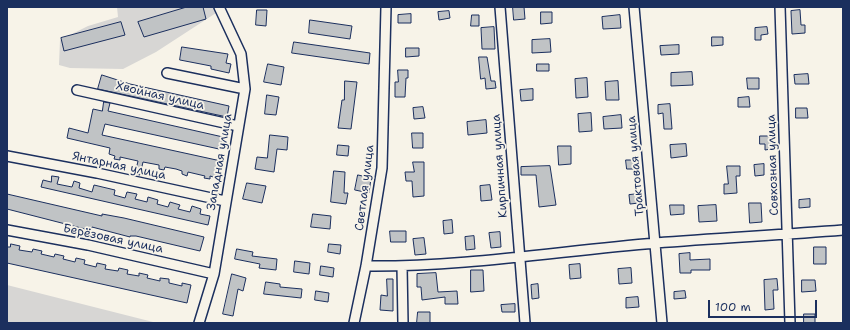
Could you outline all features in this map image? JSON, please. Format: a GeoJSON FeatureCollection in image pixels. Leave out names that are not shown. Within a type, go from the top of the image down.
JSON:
{"type":"FeatureCollection","features":[{"type":"Feature","properties":{"kind":"street","name":"Западная улица"},"geometry":{"type":"LineString","coordinates":[[199,323],[214,274],[225,201],[245,89],[241,54],[219,7]]}},
{"type":"Feature","properties":{"kind":"street","name":"Светлая улица"},"geometry":{"type":"LineString","coordinates":[[354,323],[366,266],[382,168],[386,7]]}},
{"type":"Feature","properties":{"kind":"street","name":"Кирпичная улица"},"geometry":{"type":"LineString","coordinates":[[500,7],[525,323]]}},
{"type":"Feature","properties":{"kind":"street","name":"Трактовая улица"},"geometry":{"type":"LineString","coordinates":[[634,7],[662,323]]}},
{"type":"Feature","properties":{"kind":"street","name":"Совхозная улица"},"geometry":{"type":"LineString","coordinates":[[780,7],[790,323]]}},
{"type":"Feature","properties":{"kind":"street"},"geometry":{"type":"LineString","coordinates":[[167,73],[245,89]]}},
{"type":"Feature","properties":{"kind":"street","name":"Хвойная улица"},"geometry":{"type":"LineString","coordinates":[[77,90],[238,126]]}},
{"type":"Feature","properties":{"kind":"street","name":"Янтарная улица"},"geometry":{"type":"LineString","coordinates":[[7,156],[97,173],[225,201]]}},
{"type":"Feature","properties":{"kind":"street","name":"Берёзовая улица"},"geometry":{"type":"LineString","coordinates":[[7,230],[88,245],[214,274]]}},
{"type":"Feature","properties":{"kind":"street"},"geometry":{"type":"LineString","coordinates":[[366,266],[402,266],[520,258],[656,243],[843,230]]}},
{"type":"Feature","properties":{"kind":"street"},"geometry":{"type":"LineString","coordinates":[[402,266],[403,323]]}},
{"type":"Feature","properties":{"kind":"shaded area"},"geometry":{"type":"Polygon","coordinates":[[[117,7],[213,7],[216,13],[156,52],[123,69],[70,68],[59,65],[60,40],[88,26],[118,17],[117,7]]]}},
{"type":"Feature","properties":{"kind":"shaded area"},"geometry":{"type":"Polygon","coordinates":[[[7,285],[157,323],[7,323],[7,285]]]}},
{"type":"Feature","properties":{"kind":"building"},"geometry":{"type":"Polygon","coordinates":[[[187,7],[203,7],[206,19],[144,37],[138,22],[187,7]]]}},
{"type":"Feature","properties":{"kind":"building"},"geometry":{"type":"Polygon","coordinates":[[[513,7],[524,7],[525,19],[514,20],[513,7]]]}},
{"type":"Feature","properties":{"kind":"building"},"geometry":{"type":"Polygon","coordinates":[[[257,10],[267,10],[266,26],[256,25],[257,10]]]}},
{"type":"Feature","properties":{"kind":"building"},"geometry":{"type":"Polygon","coordinates":[[[800,10],[801,25],[805,25],[805,33],[792,34],[791,11],[800,10]]]}},
{"type":"Feature","properties":{"kind":"building"},"geometry":{"type":"Polygon","coordinates":[[[449,11],[450,18],[439,20],[438,12],[449,11]]]}},
{"type":"Feature","properties":{"kind":"building"},"geometry":{"type":"Polygon","coordinates":[[[541,12],[552,12],[552,23],[541,24],[541,12]]]}},
{"type":"Feature","properties":{"kind":"building"},"geometry":{"type":"Polygon","coordinates":[[[411,14],[411,23],[398,23],[398,15],[411,14]]]}},
{"type":"Feature","properties":{"kind":"building"},"geometry":{"type":"Polygon","coordinates":[[[472,15],[479,15],[479,26],[471,26],[472,15]]]}},
{"type":"Feature","properties":{"kind":"building"},"geometry":{"type":"Polygon","coordinates":[[[620,15],[621,28],[603,29],[602,17],[620,15]]]}},
{"type":"Feature","properties":{"kind":"building"},"geometry":{"type":"Polygon","coordinates":[[[310,20],[352,26],[350,39],[309,33],[310,20]]]}},
{"type":"Feature","properties":{"kind":"building"},"geometry":{"type":"Polygon","coordinates":[[[121,22],[125,35],[64,51],[61,38],[121,22]]]}},
{"type":"Feature","properties":{"kind":"building"},"geometry":{"type":"Polygon","coordinates":[[[494,27],[495,49],[482,49],[481,28],[494,27]]]}},
{"type":"Feature","properties":{"kind":"building"},"geometry":{"type":"Polygon","coordinates":[[[767,27],[768,34],[761,35],[761,40],[755,40],[755,28],[767,27]]]}},
{"type":"Feature","properties":{"kind":"building"},"geometry":{"type":"Polygon","coordinates":[[[712,37],[723,37],[723,45],[712,46],[712,37]]]}},
{"type":"Feature","properties":{"kind":"building"},"geometry":{"type":"Polygon","coordinates":[[[550,39],[551,52],[532,53],[532,40],[550,39]]]}},
{"type":"Feature","properties":{"kind":"building"},"geometry":{"type":"Polygon","coordinates":[[[294,42],[370,53],[369,64],[292,53],[294,42]]]}},
{"type":"Feature","properties":{"kind":"building"},"geometry":{"type":"Polygon","coordinates":[[[679,45],[679,54],[661,55],[660,46],[679,45]]]}},
{"type":"Feature","properties":{"kind":"building"},"geometry":{"type":"Polygon","coordinates":[[[182,47],[228,54],[226,63],[231,64],[229,73],[211,69],[211,66],[180,60],[182,47]]]}},
{"type":"Feature","properties":{"kind":"building"},"geometry":{"type":"Polygon","coordinates":[[[406,48],[419,48],[419,56],[406,57],[406,48]]]}},
{"type":"Feature","properties":{"kind":"building"},"geometry":{"type":"Polygon","coordinates":[[[479,57],[487,57],[491,81],[495,81],[496,88],[486,89],[485,78],[481,79],[479,57]]]}},
{"type":"Feature","properties":{"kind":"building"},"geometry":{"type":"Polygon","coordinates":[[[268,64],[284,67],[281,85],[264,82],[268,64]]]}},
{"type":"Feature","properties":{"kind":"building"},"geometry":{"type":"Polygon","coordinates":[[[537,64],[549,64],[549,71],[537,71],[537,64]]]}},
{"type":"Feature","properties":{"kind":"building"},"geometry":{"type":"Polygon","coordinates":[[[398,70],[408,70],[405,97],[395,97],[395,82],[398,82],[398,70]]]}},
{"type":"Feature","properties":{"kind":"building"},"geometry":{"type":"Polygon","coordinates":[[[692,72],[693,85],[671,86],[671,73],[692,72]]]}},
{"type":"Feature","properties":{"kind":"building"},"geometry":{"type":"Polygon","coordinates":[[[808,74],[809,84],[795,84],[794,75],[808,74]]]}},
{"type":"Feature","properties":{"kind":"building"},"geometry":{"type":"Polygon","coordinates":[[[102,75],[130,84],[229,106],[227,117],[98,89],[102,75]]]}},
{"type":"Feature","properties":{"kind":"building"},"geometry":{"type":"Polygon","coordinates":[[[587,78],[588,97],[576,98],[575,79],[587,78]]]}},
{"type":"Feature","properties":{"kind":"building"},"geometry":{"type":"Polygon","coordinates":[[[747,78],[759,78],[759,89],[748,89],[747,78]]]}},
{"type":"Feature","properties":{"kind":"building"},"geometry":{"type":"Polygon","coordinates":[[[345,81],[357,82],[351,129],[338,128],[342,100],[344,100],[345,81]]]}},
{"type":"Feature","properties":{"kind":"building"},"geometry":{"type":"Polygon","coordinates":[[[618,81],[619,100],[606,100],[605,82],[618,81]]]}},
{"type":"Feature","properties":{"kind":"building"},"geometry":{"type":"Polygon","coordinates":[[[533,89],[533,100],[521,101],[520,90],[533,89]]]}},
{"type":"Feature","properties":{"kind":"building"},"geometry":{"type":"Polygon","coordinates":[[[267,95],[279,97],[276,115],[265,114],[267,95]]]}},
{"type":"Feature","properties":{"kind":"building"},"geometry":{"type":"Polygon","coordinates":[[[749,97],[750,107],[738,107],[738,98],[749,97]]]}},
{"type":"Feature","properties":{"kind":"building"},"geometry":{"type":"Polygon","coordinates":[[[104,102],[110,103],[108,111],[223,137],[219,149],[105,124],[102,135],[221,161],[217,178],[210,176],[210,179],[204,178],[205,176],[188,172],[187,176],[182,174],[182,171],[176,169],[165,167],[164,170],[159,169],[159,165],[143,162],[140,175],[135,174],[138,161],[120,157],[120,160],[114,159],[115,156],[109,154],[110,148],[67,138],[69,128],[88,133],[93,109],[102,111],[104,102]]]}},
{"type":"Feature","properties":{"kind":"building"},"geometry":{"type":"Polygon","coordinates":[[[670,104],[672,129],[664,129],[663,113],[658,114],[658,105],[670,104]]]}},
{"type":"Feature","properties":{"kind":"building"},"geometry":{"type":"Polygon","coordinates":[[[423,107],[425,118],[414,119],[413,108],[423,107]]]}},
{"type":"Feature","properties":{"kind":"building"},"geometry":{"type":"Polygon","coordinates":[[[796,108],[807,108],[808,118],[796,118],[796,108]]]}},
{"type":"Feature","properties":{"kind":"building"},"geometry":{"type":"Polygon","coordinates":[[[591,113],[592,131],[579,132],[578,114],[591,113]]]}},
{"type":"Feature","properties":{"kind":"building"},"geometry":{"type":"Polygon","coordinates":[[[621,115],[622,128],[604,129],[603,117],[621,115]]]}},
{"type":"Feature","properties":{"kind":"building"},"geometry":{"type":"Polygon","coordinates":[[[486,120],[487,133],[468,135],[467,122],[486,120]]]}},
{"type":"Feature","properties":{"kind":"building"},"geometry":{"type":"Polygon","coordinates":[[[412,133],[423,133],[423,148],[413,148],[412,133]]]}},
{"type":"Feature","properties":{"kind":"building"},"geometry":{"type":"Polygon","coordinates":[[[270,135],[288,137],[287,150],[277,149],[274,172],[255,169],[257,157],[267,158],[270,135]]]}},
{"type":"Feature","properties":{"kind":"building"},"geometry":{"type":"Polygon","coordinates":[[[760,136],[771,136],[771,149],[765,150],[765,144],[760,144],[760,136]]]}},
{"type":"Feature","properties":{"kind":"building"},"geometry":{"type":"Polygon","coordinates":[[[686,144],[687,156],[671,158],[670,145],[686,144]]]}},
{"type":"Feature","properties":{"kind":"building"},"geometry":{"type":"Polygon","coordinates":[[[338,145],[349,146],[348,156],[337,155],[338,145]]]}},
{"type":"Feature","properties":{"kind":"building"},"geometry":{"type":"Polygon","coordinates":[[[558,146],[571,146],[571,164],[559,165],[558,146]]]}},
{"type":"Feature","properties":{"kind":"building"},"geometry":{"type":"Polygon","coordinates":[[[626,160],[638,160],[638,169],[627,169],[626,160]]]}},
{"type":"Feature","properties":{"kind":"building"},"geometry":{"type":"Polygon","coordinates":[[[413,162],[424,162],[424,196],[413,197],[412,181],[406,181],[405,172],[414,172],[413,162]]]}},
{"type":"Feature","properties":{"kind":"building"},"geometry":{"type":"Polygon","coordinates":[[[764,164],[764,175],[755,176],[754,165],[764,164]]]}},
{"type":"Feature","properties":{"kind":"building"},"geometry":{"type":"Polygon","coordinates":[[[550,166],[556,205],[539,207],[536,175],[521,175],[521,167],[550,166]]]}},
{"type":"Feature","properties":{"kind":"building"},"geometry":{"type":"Polygon","coordinates":[[[727,166],[740,166],[740,176],[736,176],[737,193],[724,194],[724,184],[728,184],[727,166]]]}},
{"type":"Feature","properties":{"kind":"building"},"geometry":{"type":"Polygon","coordinates":[[[334,171],[345,172],[344,193],[348,193],[346,204],[331,202],[334,171]]]}},
{"type":"Feature","properties":{"kind":"building"},"geometry":{"type":"Polygon","coordinates":[[[358,175],[371,178],[369,193],[355,190],[358,175]]]}},
{"type":"Feature","properties":{"kind":"building"},"geometry":{"type":"Polygon","coordinates":[[[52,176],[59,177],[57,184],[72,187],[74,181],[80,183],[79,188],[92,192],[94,185],[115,190],[114,195],[125,198],[127,192],[137,194],[135,199],[147,202],[148,197],[158,200],[157,204],[168,207],[170,202],[180,205],[178,209],[190,212],[192,206],[201,209],[200,214],[210,216],[208,225],[41,187],[43,180],[51,182],[52,176]]]}},
{"type":"Feature","properties":{"kind":"building"},"geometry":{"type":"Polygon","coordinates":[[[247,183],[266,186],[262,203],[243,199],[247,183]]]}},
{"type":"Feature","properties":{"kind":"building"},"geometry":{"type":"Polygon","coordinates":[[[490,185],[492,200],[481,201],[480,186],[490,185]]]}},
{"type":"Feature","properties":{"kind":"building"},"geometry":{"type":"Polygon","coordinates":[[[7,194],[102,216],[102,214],[124,218],[204,237],[200,251],[136,236],[130,237],[92,227],[91,229],[85,229],[7,209],[7,194]]]}},
{"type":"Feature","properties":{"kind":"building"},"geometry":{"type":"Polygon","coordinates":[[[639,194],[639,203],[630,204],[629,195],[639,194]]]}},
{"type":"Feature","properties":{"kind":"building"},"geometry":{"type":"Polygon","coordinates":[[[810,199],[810,207],[799,208],[799,200],[810,199]]]}},
{"type":"Feature","properties":{"kind":"building"},"geometry":{"type":"Polygon","coordinates":[[[749,203],[761,203],[762,222],[750,223],[749,203]]]}},
{"type":"Feature","properties":{"kind":"building"},"geometry":{"type":"Polygon","coordinates":[[[670,205],[684,205],[684,214],[671,215],[670,205]]]}},
{"type":"Feature","properties":{"kind":"building"},"geometry":{"type":"Polygon","coordinates":[[[716,205],[717,221],[699,222],[698,206],[716,205]]]}},
{"type":"Feature","properties":{"kind":"building"},"geometry":{"type":"Polygon","coordinates":[[[313,214],[331,216],[330,229],[311,227],[313,214]]]}},
{"type":"Feature","properties":{"kind":"building"},"geometry":{"type":"Polygon","coordinates":[[[452,220],[453,233],[444,234],[443,221],[452,220]]]}},
{"type":"Feature","properties":{"kind":"building"},"geometry":{"type":"Polygon","coordinates":[[[390,231],[406,231],[406,242],[391,242],[390,231]]]}},
{"type":"Feature","properties":{"kind":"building"},"geometry":{"type":"Polygon","coordinates":[[[500,232],[501,247],[491,248],[489,233],[500,232]]]}},
{"type":"Feature","properties":{"kind":"building"},"geometry":{"type":"Polygon","coordinates":[[[474,236],[475,249],[466,250],[465,237],[474,236]]]}},
{"type":"Feature","properties":{"kind":"building"},"geometry":{"type":"Polygon","coordinates":[[[424,238],[426,254],[415,255],[413,239],[424,238]]]}},
{"type":"Feature","properties":{"kind":"building"},"geometry":{"type":"Polygon","coordinates":[[[11,244],[20,246],[19,250],[32,252],[33,249],[42,251],[41,254],[54,257],[55,254],[64,256],[63,259],[75,262],[76,258],[85,260],[84,264],[96,267],[97,263],[106,265],[105,269],[118,271],[119,268],[128,270],[127,274],[139,276],[139,273],[148,275],[147,278],[160,281],[160,278],[169,279],[169,283],[182,286],[182,283],[191,285],[187,303],[7,263],[7,247],[10,247],[11,244]]]}},
{"type":"Feature","properties":{"kind":"building"},"geometry":{"type":"Polygon","coordinates":[[[329,244],[341,245],[340,254],[328,252],[329,244]]]}},
{"type":"Feature","properties":{"kind":"building"},"geometry":{"type":"Polygon","coordinates":[[[814,247],[826,247],[826,264],[814,264],[814,247]]]}},
{"type":"Feature","properties":{"kind":"building"},"geometry":{"type":"Polygon","coordinates":[[[237,249],[253,252],[252,256],[277,259],[276,270],[259,268],[260,264],[235,259],[237,249]]]}},
{"type":"Feature","properties":{"kind":"building"},"geometry":{"type":"Polygon","coordinates":[[[690,253],[690,260],[710,259],[710,270],[691,270],[691,273],[680,273],[679,254],[690,253]]]}},
{"type":"Feature","properties":{"kind":"building"},"geometry":{"type":"Polygon","coordinates":[[[295,261],[310,263],[309,274],[294,272],[295,261]]]}},
{"type":"Feature","properties":{"kind":"building"},"geometry":{"type":"Polygon","coordinates":[[[580,264],[581,278],[570,279],[569,265],[580,264]]]}},
{"type":"Feature","properties":{"kind":"building"},"geometry":{"type":"Polygon","coordinates":[[[321,266],[334,268],[333,277],[320,275],[321,266]]]}},
{"type":"Feature","properties":{"kind":"building"},"geometry":{"type":"Polygon","coordinates":[[[631,268],[632,283],[619,284],[618,269],[631,268]]]}},
{"type":"Feature","properties":{"kind":"building"},"geometry":{"type":"Polygon","coordinates":[[[471,270],[483,270],[484,291],[471,292],[471,270]]]}},
{"type":"Feature","properties":{"kind":"building"},"geometry":{"type":"Polygon","coordinates":[[[436,273],[438,292],[457,291],[458,304],[445,304],[445,297],[422,300],[421,287],[417,287],[417,274],[436,273]]]}},
{"type":"Feature","properties":{"kind":"building"},"geometry":{"type":"Polygon","coordinates":[[[232,274],[246,278],[243,291],[238,289],[233,316],[223,314],[232,274]]]}},
{"type":"Feature","properties":{"kind":"building"},"geometry":{"type":"Polygon","coordinates":[[[387,279],[393,279],[393,311],[380,310],[381,295],[387,296],[387,279]]]}},
{"type":"Feature","properties":{"kind":"building"},"geometry":{"type":"Polygon","coordinates":[[[777,279],[778,290],[773,290],[774,309],[765,310],[764,280],[777,279]]]}},
{"type":"Feature","properties":{"kind":"building"},"geometry":{"type":"Polygon","coordinates":[[[802,280],[815,280],[816,291],[802,292],[802,280]]]}},
{"type":"Feature","properties":{"kind":"building"},"geometry":{"type":"Polygon","coordinates":[[[266,282],[280,284],[280,287],[302,289],[301,298],[264,294],[266,282]]]}},
{"type":"Feature","properties":{"kind":"building"},"geometry":{"type":"Polygon","coordinates":[[[538,284],[539,298],[532,299],[531,285],[538,284]]]}},
{"type":"Feature","properties":{"kind":"building"},"geometry":{"type":"Polygon","coordinates":[[[316,291],[329,293],[328,302],[315,300],[316,291]]]}},
{"type":"Feature","properties":{"kind":"building"},"geometry":{"type":"Polygon","coordinates":[[[685,291],[686,298],[674,299],[674,292],[685,291]]]}},
{"type":"Feature","properties":{"kind":"building"},"geometry":{"type":"Polygon","coordinates":[[[638,297],[639,307],[626,308],[626,298],[638,297]]]}},
{"type":"Feature","properties":{"kind":"building"},"geometry":{"type":"Polygon","coordinates":[[[515,304],[515,312],[502,312],[501,305],[515,304]]]}},
{"type":"Feature","properties":{"kind":"building"},"geometry":{"type":"Polygon","coordinates":[[[418,312],[430,312],[430,323],[417,323],[418,312]]]}},
{"type":"Feature","properties":{"kind":"building"},"geometry":{"type":"Polygon","coordinates":[[[804,314],[815,314],[815,323],[804,323],[804,314]]]}}]}
